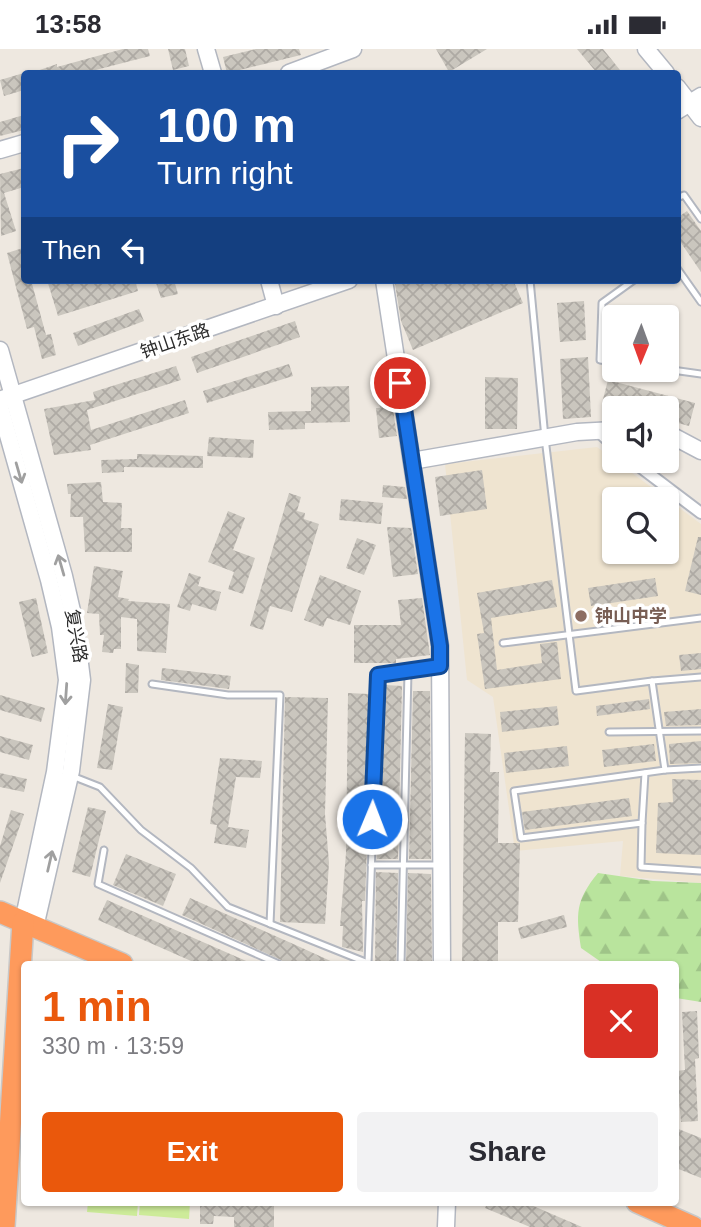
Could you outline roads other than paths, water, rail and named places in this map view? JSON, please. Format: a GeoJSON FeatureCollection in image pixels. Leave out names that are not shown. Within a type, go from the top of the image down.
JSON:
{"type":"FeatureCollection","features":[{"type":"Feature","properties":{"kind":"highway"},"geometry":{"type":"LineString","coordinates":[[0,912],[28,932],[81,961]]}},
{"type":"Feature","properties":{"kind":"highway"},"geometry":{"type":"LineString","coordinates":[[0,926],[28,932],[113,961]]}},
{"type":"Feature","properties":{"kind":"highway"},"geometry":{"type":"LineString","coordinates":[[28,932],[33,961]]}},
{"type":"Feature","properties":{"kind":"highway"},"geometry":{"type":"LineString","coordinates":[[26,961],[28,932]]}},
{"type":"Feature","properties":{"kind":"highway"},"geometry":{"type":"LineString","coordinates":[[4,1227],[21,1018]]}},
{"type":"Feature","properties":{"kind":"highway"},"geometry":{"type":"LineString","coordinates":[[18,1227],[21,1172]]}},
{"type":"Feature","properties":{"kind":"highway"},"geometry":{"type":"LineString","coordinates":[[679,1205],[701,1215]]}},
{"type":"Feature","properties":{"kind":"highway"},"geometry":{"type":"LineString","coordinates":[[645,1206],[693,1227]]}},
{"type":"Feature","properties":{"kind":"main road"},"geometry":{"type":"LineString","coordinates":[[206,49],[212,70]]}},
{"type":"Feature","properties":{"kind":"main road"},"geometry":{"type":"LineString","coordinates":[[297,70],[353,49]]}},
{"type":"Feature","properties":{"kind":"main road"},"geometry":{"type":"LineString","coordinates":[[634,49],[652,70]]}},
{"type":"Feature","properties":{"kind":"main road"},"geometry":{"type":"LineString","coordinates":[[646,49],[664,70]]}},
{"type":"Feature","properties":{"kind":"main road"},"geometry":{"type":"LineString","coordinates":[[689,109],[701,131]]}},
{"type":"Feature","properties":{"kind":"main road"},"geometry":{"type":"LineString","coordinates":[[0,150],[21,144]]}},
{"type":"Feature","properties":{"kind":"main road"},"geometry":{"type":"LineString","coordinates":[[270,284],[275,303]]}},
{"type":"Feature","properties":{"kind":"main road","name":"钟山东路"},"geometry":{"type":"LineString","coordinates":[[275,303],[319,284]]}},
{"type":"Feature","properties":{"kind":"main road","name":"钟山东路"},"geometry":{"type":"LineString","coordinates":[[5,396],[336,284]]}},
{"type":"Feature","properties":{"kind":"main road"},"geometry":{"type":"LineString","coordinates":[[385,284],[440,646],[442,961]]}},
{"type":"Feature","properties":{"kind":"main road","name":"复兴路"},"geometry":{"type":"LineString","coordinates":[[0,350],[5,396],[64,576],[80,653],[82,680],[79,719],[62,774],[28,932]]}},
{"type":"Feature","properties":{"kind":"main road"},"geometry":{"type":"LineString","coordinates":[[412,461],[545,438],[602,431]]}},
{"type":"Feature","properties":{"kind":"main road"},"geometry":{"type":"LineString","coordinates":[[679,439],[701,451]]}},
{"type":"Feature","properties":{"kind":"main road"},"geometry":{"type":"LineString","coordinates":[[446,1227],[447,1206]]}},
{"type":"Feature","properties":{"kind":"street"},"geometry":{"type":"LineString","coordinates":[[648,473],[701,513]]}},
{"type":"Feature","properties":{"kind":"lane"},"geometry":{"type":"LineString","coordinates":[[681,196],[684,195],[701,219]]}},
{"type":"Feature","properties":{"kind":"lane"},"geometry":{"type":"LineString","coordinates":[[681,274],[701,302]]}},
{"type":"Feature","properties":{"kind":"lane"},"geometry":{"type":"LineString","coordinates":[[530,284],[545,438],[576,691],[701,677]]}},
{"type":"Feature","properties":{"kind":"lane"},"geometry":{"type":"LineString","coordinates":[[602,360],[602,303],[628,284]]}},
{"type":"Feature","properties":{"kind":"lane"},"geometry":{"type":"LineString","coordinates":[[679,371],[701,374]]}},
{"type":"Feature","properties":{"kind":"lane"},"geometry":{"type":"LineString","coordinates":[[503,643],[701,618]]}},
{"type":"Feature","properties":{"kind":"lane"},"geometry":{"type":"LineString","coordinates":[[368,961],[378,675],[440,666]]}},
{"type":"Feature","properties":{"kind":"lane"},"geometry":{"type":"LineString","coordinates":[[401,961],[406,865],[408,672]]}},
{"type":"Feature","properties":{"kind":"lane"},"geometry":{"type":"LineString","coordinates":[[652,681],[665,770]]}},
{"type":"Feature","properties":{"kind":"lane"},"geometry":{"type":"LineString","coordinates":[[152,684],[228,695],[280,695],[270,924]]}},
{"type":"Feature","properties":{"kind":"lane"},"geometry":{"type":"LineString","coordinates":[[609,732],[701,731]]}},
{"type":"Feature","properties":{"kind":"lane"},"geometry":{"type":"LineString","coordinates":[[642,823],[521,838],[514,791],[645,772],[701,768]]}},
{"type":"Feature","properties":{"kind":"lane"},"geometry":{"type":"LineString","coordinates":[[645,772],[641,867],[701,870]]}},
{"type":"Feature","properties":{"kind":"lane"},"geometry":{"type":"LineString","coordinates":[[62,774],[100,787],[141,830],[191,868],[228,907],[361,961]]}},
{"type":"Feature","properties":{"kind":"lane"},"geometry":{"type":"LineString","coordinates":[[104,849],[98,884],[272,961]]}},
{"type":"Feature","properties":{"kind":"lane"},"geometry":{"type":"LineString","coordinates":[[371,865],[441,865]]}},
{"type":"Feature","properties":{"kind":"place","name":"钟山中学"},"geometry":{"type":"Point","coordinates":[581,616]}}]}
